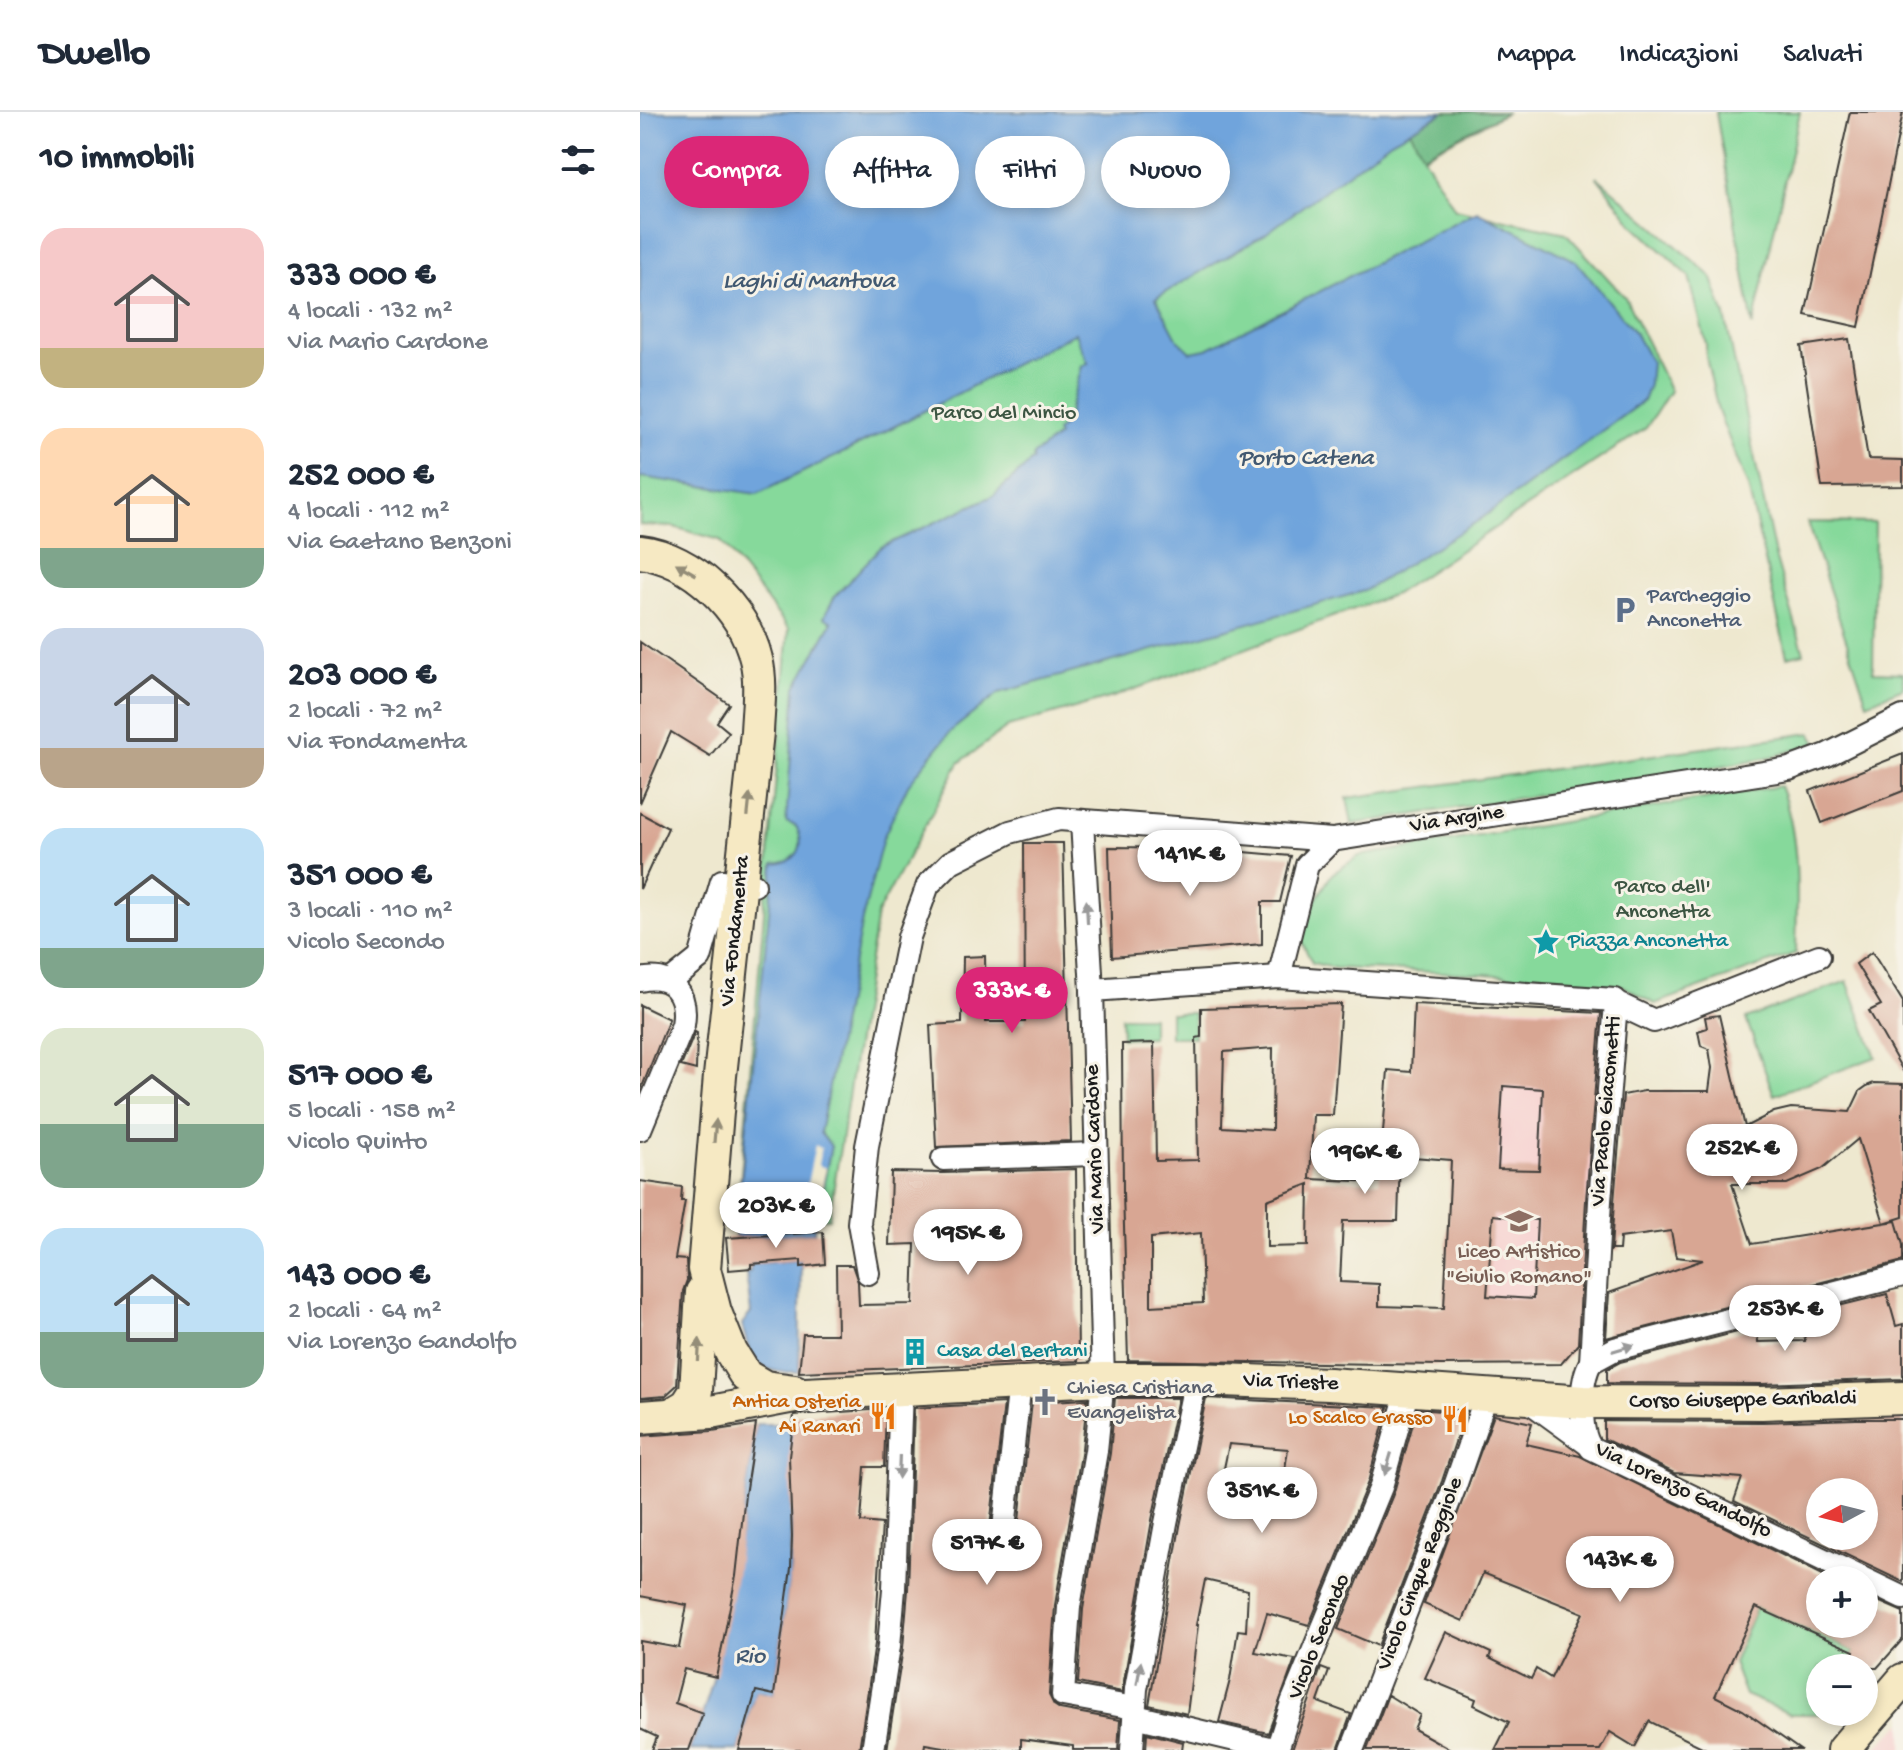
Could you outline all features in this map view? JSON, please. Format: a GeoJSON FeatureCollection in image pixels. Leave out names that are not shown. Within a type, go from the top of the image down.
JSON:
{"type":"FeatureCollection","features":[{"type":"Feature","properties":{"kind":"main road","name":"Via Fondamenta"},"geometry":{"type":"LineString","coordinates":[[640,552],[673,561],[696,573],[713,587],[741,624],[751,643],[759,674],[748,884],[704,1269],[696,1391],[687,1405],[655,1416]]}},
{"type":"Feature","properties":{"kind":"main road","name":"Via Fondamenta"},"geometry":{"type":"LineString","coordinates":[[704,1269],[715,1312],[740,1368]]}},
{"type":"Feature","properties":{"kind":"main road","name":"Via Trieste"},"geometry":{"type":"LineString","coordinates":[[740,1368],[759,1385],[805,1394]]}},
{"type":"Feature","properties":{"kind":"main road","name":"Via Trieste"},"geometry":{"type":"LineString","coordinates":[[655,1416],[753,1406],[805,1394],[1103,1379],[1196,1379],[1408,1389],[1584,1402]]}},
{"type":"Feature","properties":{"kind":"main road","name":"Corso Giuseppe Garibaldi"},"geometry":{"type":"LineString","coordinates":[[1584,1402],[1777,1403],[1903,1398]]}},
{"type":"Feature","properties":{"kind":"main road"},"geometry":{"type":"LineString","coordinates":[[1843,1750],[1903,1680]]}},
{"type":"Feature","properties":{"kind":"street","name":"Via Argine"},"geometry":{"type":"LineString","coordinates":[[868,1273],[859,1223],[867,1146],[909,937],[928,885],[951,862],[1010,832],[1059,819],[1332,840],[1789,769],[1827,755],[1903,717]]}},
{"type":"Feature","properties":{"kind":"street","name":"Via Mario Cardone"},"geometry":{"type":"LineString","coordinates":[[1082,822],[1092,990],[1103,1379],[1096,1451],[1069,1607],[1063,1695],[1135,1712]]}},
{"type":"Feature","properties":{"kind":"street"},"geometry":{"type":"LineString","coordinates":[[1279,977],[1307,865],[1332,840]]}},
{"type":"Feature","properties":{"kind":"street"},"geometry":{"type":"LineString","coordinates":[[670,982],[700,958],[722,881],[748,884]]}},
{"type":"Feature","properties":{"kind":"street"},"geometry":{"type":"LineString","coordinates":[[1092,990],[1279,977],[1615,1000],[1654,1021],[1819,956]]}},
{"type":"Feature","properties":{"kind":"street"},"geometry":{"type":"LineString","coordinates":[[640,980],[655,978],[670,982],[679,990],[685,1011],[683,1025],[640,1129]]}},
{"type":"Feature","properties":{"kind":"street","name":"Via Paolo Giacometti"},"geometry":{"type":"LineString","coordinates":[[1584,1402],[1582,1384],[1591,1362],[1616,1003]]}},
{"type":"Feature","properties":{"kind":"street"},"geometry":{"type":"LineString","coordinates":[[943,1159],[1095,1154]]}},
{"type":"Feature","properties":{"kind":"street"},"geometry":{"type":"LineString","coordinates":[[1591,1362],[1615,1349],[1903,1275]]}},
{"type":"Feature","properties":{"kind":"street"},"geometry":{"type":"LineString","coordinates":[[1132,1750],[1135,1712],[1166,1523],[1196,1379]]}},
{"type":"Feature","properties":{"kind":"street"},"geometry":{"type":"LineString","coordinates":[[1001,1556],[1020,1382]]}},
{"type":"Feature","properties":{"kind":"street"},"geometry":{"type":"LineString","coordinates":[[873,1750],[893,1603],[901,1389]]}},
{"type":"Feature","properties":{"kind":"street","name":"Vicolo Secondo"},"geometry":{"type":"LineString","coordinates":[[1277,1750],[1292,1703],[1381,1487],[1408,1389]]}},
{"type":"Feature","properties":{"kind":"street","name":"Vicolo Cinque Reggiole"},"geometry":{"type":"LineString","coordinates":[[1352,1750],[1450,1499],[1486,1396]]}},
{"type":"Feature","properties":{"kind":"street"},"geometry":{"type":"LineString","coordinates":[[1526,1399],[1588,1444]]}},
{"type":"Feature","properties":{"kind":"street","name":"Via Lorenzo Gandolfo"},"geometry":{"type":"LineString","coordinates":[[1584,1402],[1588,1444],[1903,1598]]}},
{"type":"Feature","properties":{"kind":"street"},"geometry":{"type":"LineString","coordinates":[[1135,1712],[1277,1750]]}},
{"type":"Feature","properties":{"kind":"shaded area","name":"Liceo Artistico \"Giulio Romano\""},"geometry":{"type":"Polygon","coordinates":[[[1459,1005],[1607,1010],[1579,1343],[1561,1364],[1441,1365],[1459,1005]]]}},
{"type":"Feature","properties":{"kind":"shaded area"},"geometry":{"type":"Polygon","coordinates":[[[1903,1723],[1903,1750],[1875,1750],[1888,1736],[1903,1723]]]}},
{"type":"Feature","properties":{"kind":"green space","name":"Parco del Mincio"},"geometry":{"type":"Polygon","coordinates":[[[640,112],[1507,112],[1423,156],[1455,209],[1566,233],[1625,297],[1670,391],[1646,428],[1395,594],[1116,696],[1008,727],[959,763],[877,914],[829,1218],[737,1220],[789,629],[720,540],[674,527],[640,525],[640,112]]]}},
{"type":"Feature","properties":{"kind":"green space"},"geometry":{"type":"Polygon","coordinates":[[[1444,112],[1507,112],[1423,155],[1410,130],[1444,112]]]}},
{"type":"Feature","properties":{"kind":"green space"},"geometry":{"type":"Polygon","coordinates":[[[1800,112],[1753,326],[1716,113],[1800,112]]]}},
{"type":"Feature","properties":{"kind":"green space"},"geometry":{"type":"Polygon","coordinates":[[[1596,176],[1711,276],[1725,316],[1775,556],[1804,653],[1787,657],[1748,487],[1718,411],[1689,276],[1634,225],[1596,176]]]}},
{"type":"Feature","properties":{"kind":"green space"},"geometry":{"type":"Polygon","coordinates":[[[1807,522],[1875,523],[1873,672],[1903,673],[1903,688],[1867,703],[1807,522]]]}},
{"type":"Feature","properties":{"kind":"green space"},"geometry":{"type":"Polygon","coordinates":[[[1811,733],[1817,743],[1775,756],[1352,824],[1347,798],[1811,733]]]}},
{"type":"Feature","properties":{"kind":"green space","name":"Parco dell' Anconetta"},"geometry":{"type":"Polygon","coordinates":[[[1780,786],[1795,847],[1796,953],[1655,1004],[1623,986],[1485,974],[1335,968],[1312,963],[1301,940],[1310,909],[1332,874],[1359,856],[1780,786]]]}},
{"type":"Feature","properties":{"kind":"green space"},"geometry":{"type":"Polygon","coordinates":[[[1847,981],[1876,1057],[1774,1095],[1746,1019],[1847,981]]]}},
{"type":"Feature","properties":{"kind":"green space"},"geometry":{"type":"Polygon","coordinates":[[[1170,1013],[1194,1013],[1194,1037],[1170,1037],[1170,1013]]]}},
{"type":"Feature","properties":{"kind":"green space"},"geometry":{"type":"Polygon","coordinates":[[[1121,1017],[1152,1017],[1152,1037],[1122,1038],[1121,1017]]]}},
{"type":"Feature","properties":{"kind":"green space"},"geometry":{"type":"Polygon","coordinates":[[[1756,1607],[1806,1629],[1806,1638],[1825,1638],[1854,1651],[1853,1654],[1806,1654],[1806,1714],[1790,1714],[1745,1695],[1733,1663],[1756,1607]]]}},
{"type":"Feature","properties":{"kind":"water","name":"Porto Catena"},"geometry":{"type":"Polygon","coordinates":[[[640,112],[1444,112],[1391,141],[1264,235],[1156,298],[1178,340],[1191,352],[1207,349],[1477,211],[1576,261],[1635,333],[1651,362],[1649,385],[1643,401],[1478,521],[1364,591],[999,693],[951,731],[908,785],[883,838],[862,920],[820,1133],[831,1146],[814,1233],[735,1238],[774,864],[794,857],[800,847],[796,826],[786,822],[796,687],[832,622],[824,617],[835,596],[881,547],[993,496],[1033,460],[1033,455],[1058,436],[1056,432],[1066,423],[1082,366],[1088,363],[1075,333],[757,494],[640,477],[640,112]]]}},
{"type":"Feature","properties":{"kind":"water"},"geometry":{"type":"Polygon","coordinates":[[[801,1260],[799,1372],[765,1368],[753,1357],[742,1324],[751,1313],[746,1272],[750,1272],[751,1264],[801,1260]]]}},
{"type":"Feature","properties":{"kind":"water","name":"Rio"},"geometry":{"type":"Polygon","coordinates":[[[756,1424],[793,1424],[790,1577],[774,1695],[756,1691],[739,1750],[689,1750],[704,1710],[725,1630],[756,1424]]]}},
{"type":"Feature","properties":{"kind":"pier"},"geometry":{"type":"Polygon","coordinates":[[[815,1145],[821,1148],[818,1165],[826,1168],[816,1219],[801,1214],[815,1145]]]}},
{"type":"Feature","properties":{"kind":"building"},"geometry":{"type":"Polygon","coordinates":[[[1850,112],[1903,112],[1859,327],[1805,315],[1850,112]]]}},
{"type":"Feature","properties":{"kind":"building"},"geometry":{"type":"Polygon","coordinates":[[[1849,339],[1868,459],[1903,460],[1903,486],[1822,487],[1801,346],[1849,339]]]}},
{"type":"Feature","properties":{"kind":"building"},"geometry":{"type":"Polygon","coordinates":[[[640,642],[729,704],[717,722],[729,732],[710,756],[671,732],[640,803],[640,642]]]}},
{"type":"Feature","properties":{"kind":"building"},"geometry":{"type":"Polygon","coordinates":[[[1903,754],[1903,791],[1822,823],[1810,791],[1903,754]]]}},
{"type":"Feature","properties":{"kind":"building"},"geometry":{"type":"Polygon","coordinates":[[[640,813],[668,828],[640,889],[640,813]]]}},
{"type":"Feature","properties":{"kind":"building"},"geometry":{"type":"Polygon","coordinates":[[[1024,843],[1063,843],[1071,1141],[936,1147],[930,1025],[962,1023],[963,957],[985,956],[986,1022],[1025,1022],[1024,843]]]}},
{"type":"Feature","properties":{"kind":"building"},"geometry":{"type":"Polygon","coordinates":[[[1109,847],[1198,848],[1291,856],[1280,902],[1262,902],[1262,944],[1112,957],[1109,847]]]}},
{"type":"Feature","properties":{"kind":"building"},"geometry":{"type":"Polygon","coordinates":[[[1872,952],[1903,1002],[1903,1071],[1869,1011],[1881,1005],[1856,964],[1872,952]]]}},
{"type":"Feature","properties":{"kind":"building"},"geometry":{"type":"Polygon","coordinates":[[[1341,1004],[1333,1115],[1313,1115],[1310,1179],[1379,1182],[1388,1070],[1411,1072],[1414,1004],[1601,1013],[1578,1344],[1561,1364],[1128,1360],[1122,1044],[1154,1043],[1156,1161],[1198,1160],[1196,1038],[1201,1037],[1201,1008],[1341,1004]],[[1273,1048],[1224,1052],[1222,1127],[1272,1130],[1273,1048]],[[1503,1086],[1498,1169],[1539,1170],[1543,1089],[1503,1086]],[[1400,1156],[1398,1221],[1343,1221],[1340,1282],[1379,1284],[1379,1306],[1444,1308],[1451,1160],[1400,1156]],[[1309,1184],[1267,1200],[1267,1247],[1308,1246],[1309,1184]],[[1493,1215],[1487,1296],[1533,1299],[1537,1220],[1493,1215]],[[1201,1233],[1151,1238],[1151,1306],[1203,1303],[1201,1233]]]}},
{"type":"Feature","properties":{"kind":"building"},"geometry":{"type":"Polygon","coordinates":[[[640,1005],[669,1019],[640,1092],[640,1005]]]}},
{"type":"Feature","properties":{"kind":"building"},"geometry":{"type":"Polygon","coordinates":[[[1719,1015],[1745,1127],[1774,1112],[1791,1108],[1850,1112],[1860,1091],[1867,1086],[1874,1083],[1903,1084],[1903,1217],[1885,1223],[1896,1221],[1903,1245],[1903,1261],[1606,1338],[1609,1293],[1703,1260],[1676,1257],[1671,1231],[1620,1238],[1619,1250],[1611,1250],[1614,1202],[1623,1095],[1644,1091],[1709,1091],[1712,1068],[1709,1049],[1701,1046],[1698,1031],[1707,1028],[1705,1017],[1719,1015]],[[1858,1139],[1822,1169],[1787,1184],[1732,1184],[1752,1244],[1884,1223],[1858,1139]]]}},
{"type":"Feature","properties":{"kind":"building"},"geometry":{"type":"Polygon","coordinates":[[[697,1033],[696,1070],[681,1066],[697,1033]]]}},
{"type":"Feature","properties":{"kind":"building"},"geometry":{"type":"Polygon","coordinates":[[[1076,1169],[1078,1361],[799,1372],[803,1334],[837,1334],[836,1265],[852,1265],[858,1282],[859,1305],[913,1304],[915,1244],[889,1245],[891,1172],[1076,1169]]]}},
{"type":"Feature","properties":{"kind":"building"},"geometry":{"type":"Polygon","coordinates":[[[640,1181],[682,1187],[681,1201],[685,1201],[675,1259],[686,1260],[687,1280],[683,1291],[677,1385],[665,1396],[640,1398],[640,1181]]]}},
{"type":"Feature","properties":{"kind":"building"},"geometry":{"type":"Polygon","coordinates":[[[823,1232],[825,1264],[801,1267],[801,1260],[751,1264],[751,1268],[729,1270],[726,1238],[823,1232]]]}},
{"type":"Feature","properties":{"kind":"building"},"geometry":{"type":"Polygon","coordinates":[[[1887,1294],[1896,1326],[1903,1324],[1903,1379],[1762,1384],[1607,1383],[1607,1369],[1620,1362],[1757,1327],[1758,1342],[1805,1341],[1802,1315],[1887,1294]]]}},
{"type":"Feature","properties":{"kind":"building"},"geometry":{"type":"Polygon","coordinates":[[[1115,1398],[1178,1398],[1152,1520],[1122,1692],[1078,1683],[1083,1609],[1110,1453],[1115,1398]]]}},
{"type":"Feature","properties":{"kind":"building"},"geometry":{"type":"Polygon","coordinates":[[[1206,1398],[1388,1407],[1368,1482],[1309,1625],[1267,1613],[1255,1652],[1295,1659],[1268,1733],[1219,1722],[1238,1630],[1246,1631],[1248,1590],[1205,1580],[1196,1625],[1187,1714],[1149,1705],[1206,1398]],[[1229,1444],[1221,1483],[1282,1490],[1288,1449],[1229,1444]]]}},
{"type":"Feature","properties":{"kind":"building"},"geometry":{"type":"Polygon","coordinates":[[[1087,1399],[1082,1449],[1055,1605],[1049,1695],[1060,1709],[1120,1720],[1118,1750],[1073,1750],[1073,1746],[1021,1739],[1021,1750],[961,1750],[925,1744],[924,1750],[887,1750],[903,1648],[908,1590],[914,1408],[1004,1403],[987,1554],[992,1567],[1000,1570],[1012,1565],[1015,1558],[1032,1402],[1087,1399]]]}},
{"type":"Feature","properties":{"kind":"building"},"geometry":{"type":"Polygon","coordinates":[[[886,1409],[884,1467],[865,1467],[861,1522],[882,1524],[875,1644],[859,1750],[739,1750],[756,1691],[774,1695],[791,1568],[789,1457],[794,1415],[886,1409]]]}},
{"type":"Feature","properties":{"kind":"building"},"geometry":{"type":"Polygon","coordinates":[[[1417,1409],[1465,1413],[1378,1646],[1338,1629],[1394,1492],[1417,1409]]]}},
{"type":"Feature","properties":{"kind":"building"},"geometry":{"type":"Polygon","coordinates":[[[1494,1415],[1532,1423],[1526,1444],[1580,1456],[1806,1567],[1806,1629],[1756,1607],[1715,1696],[1743,1710],[1800,1750],[1708,1750],[1649,1721],[1635,1747],[1610,1732],[1600,1750],[1495,1750],[1509,1722],[1474,1705],[1476,1699],[1425,1678],[1446,1632],[1491,1653],[1489,1658],[1531,1679],[1536,1669],[1551,1678],[1583,1613],[1483,1573],[1463,1621],[1424,1604],[1494,1415]]]}},
{"type":"Feature","properties":{"kind":"building"},"geometry":{"type":"Polygon","coordinates":[[[1903,1419],[1903,1582],[1878,1570],[1878,1566],[1870,1566],[1836,1550],[1878,1550],[1878,1478],[1806,1478],[1806,1536],[1734,1501],[1742,1478],[1674,1473],[1604,1439],[1604,1421],[1903,1419]]]}},
{"type":"Feature","properties":{"kind":"building"},"geometry":{"type":"Polygon","coordinates":[[[756,1424],[736,1576],[716,1677],[684,1669],[675,1703],[703,1713],[689,1750],[652,1750],[657,1737],[640,1729],[640,1641],[679,1648],[687,1605],[640,1596],[640,1436],[712,1431],[756,1424]]]}},
{"type":"Feature","properties":{"kind":"building"},"geometry":{"type":"Polygon","coordinates":[[[1878,1601],[1903,1612],[1903,1639],[1878,1667],[1878,1654],[1853,1654],[1854,1651],[1825,1638],[1878,1638],[1878,1601]]]}},
{"type":"Feature","properties":{"kind":"building"},"geometry":{"type":"Polygon","coordinates":[[[1321,1668],[1329,1671],[1318,1702],[1351,1714],[1338,1750],[1292,1750],[1321,1668]]]}},
{"type":"Feature","properties":{"kind":"building"},"geometry":{"type":"Polygon","coordinates":[[[1388,1695],[1420,1715],[1414,1729],[1452,1750],[1367,1750],[1388,1695]]]}},
{"type":"Feature","properties":{"kind":"building"},"geometry":{"type":"Polygon","coordinates":[[[1147,1733],[1183,1742],[1182,1750],[1146,1750],[1147,1733]]]}},
{"type":"Feature","properties":{"kind":"place","name":"Parcheggio Anconetta"},"geometry":{"type":"Point","coordinates":[1625,610]}},
{"type":"Feature","properties":{"kind":"place","name":"Piazza Anconetta"},"geometry":{"type":"Point","coordinates":[1546,942]}},
{"type":"Feature","properties":{"kind":"place","name":"Liceo Artistico \"Giulio Romano\""},"geometry":{"type":"Point","coordinates":[1519,1221]}},
{"type":"Feature","properties":{"kind":"place","name":"Casa del Bertani"},"geometry":{"type":"Point","coordinates":[915,1352]}},
{"type":"Feature","properties":{"kind":"place","name":"Chiesa Cristiana Evangelista"},"geometry":{"type":"Point","coordinates":[1045,1402]}},
{"type":"Feature","properties":{"kind":"place","name":"Antica Osteria Ai Ranari"},"geometry":{"type":"Point","coordinates":[883,1416]}},
{"type":"Feature","properties":{"kind":"place","name":"Lo Scalco Grasso"},"geometry":{"type":"Point","coordinates":[1455,1419]}},
{"type":"Feature","properties":{"kind":"water label","name":"Laghi di Mantova"},"geometry":{"type":"Point","coordinates":[809,282]}}]}
